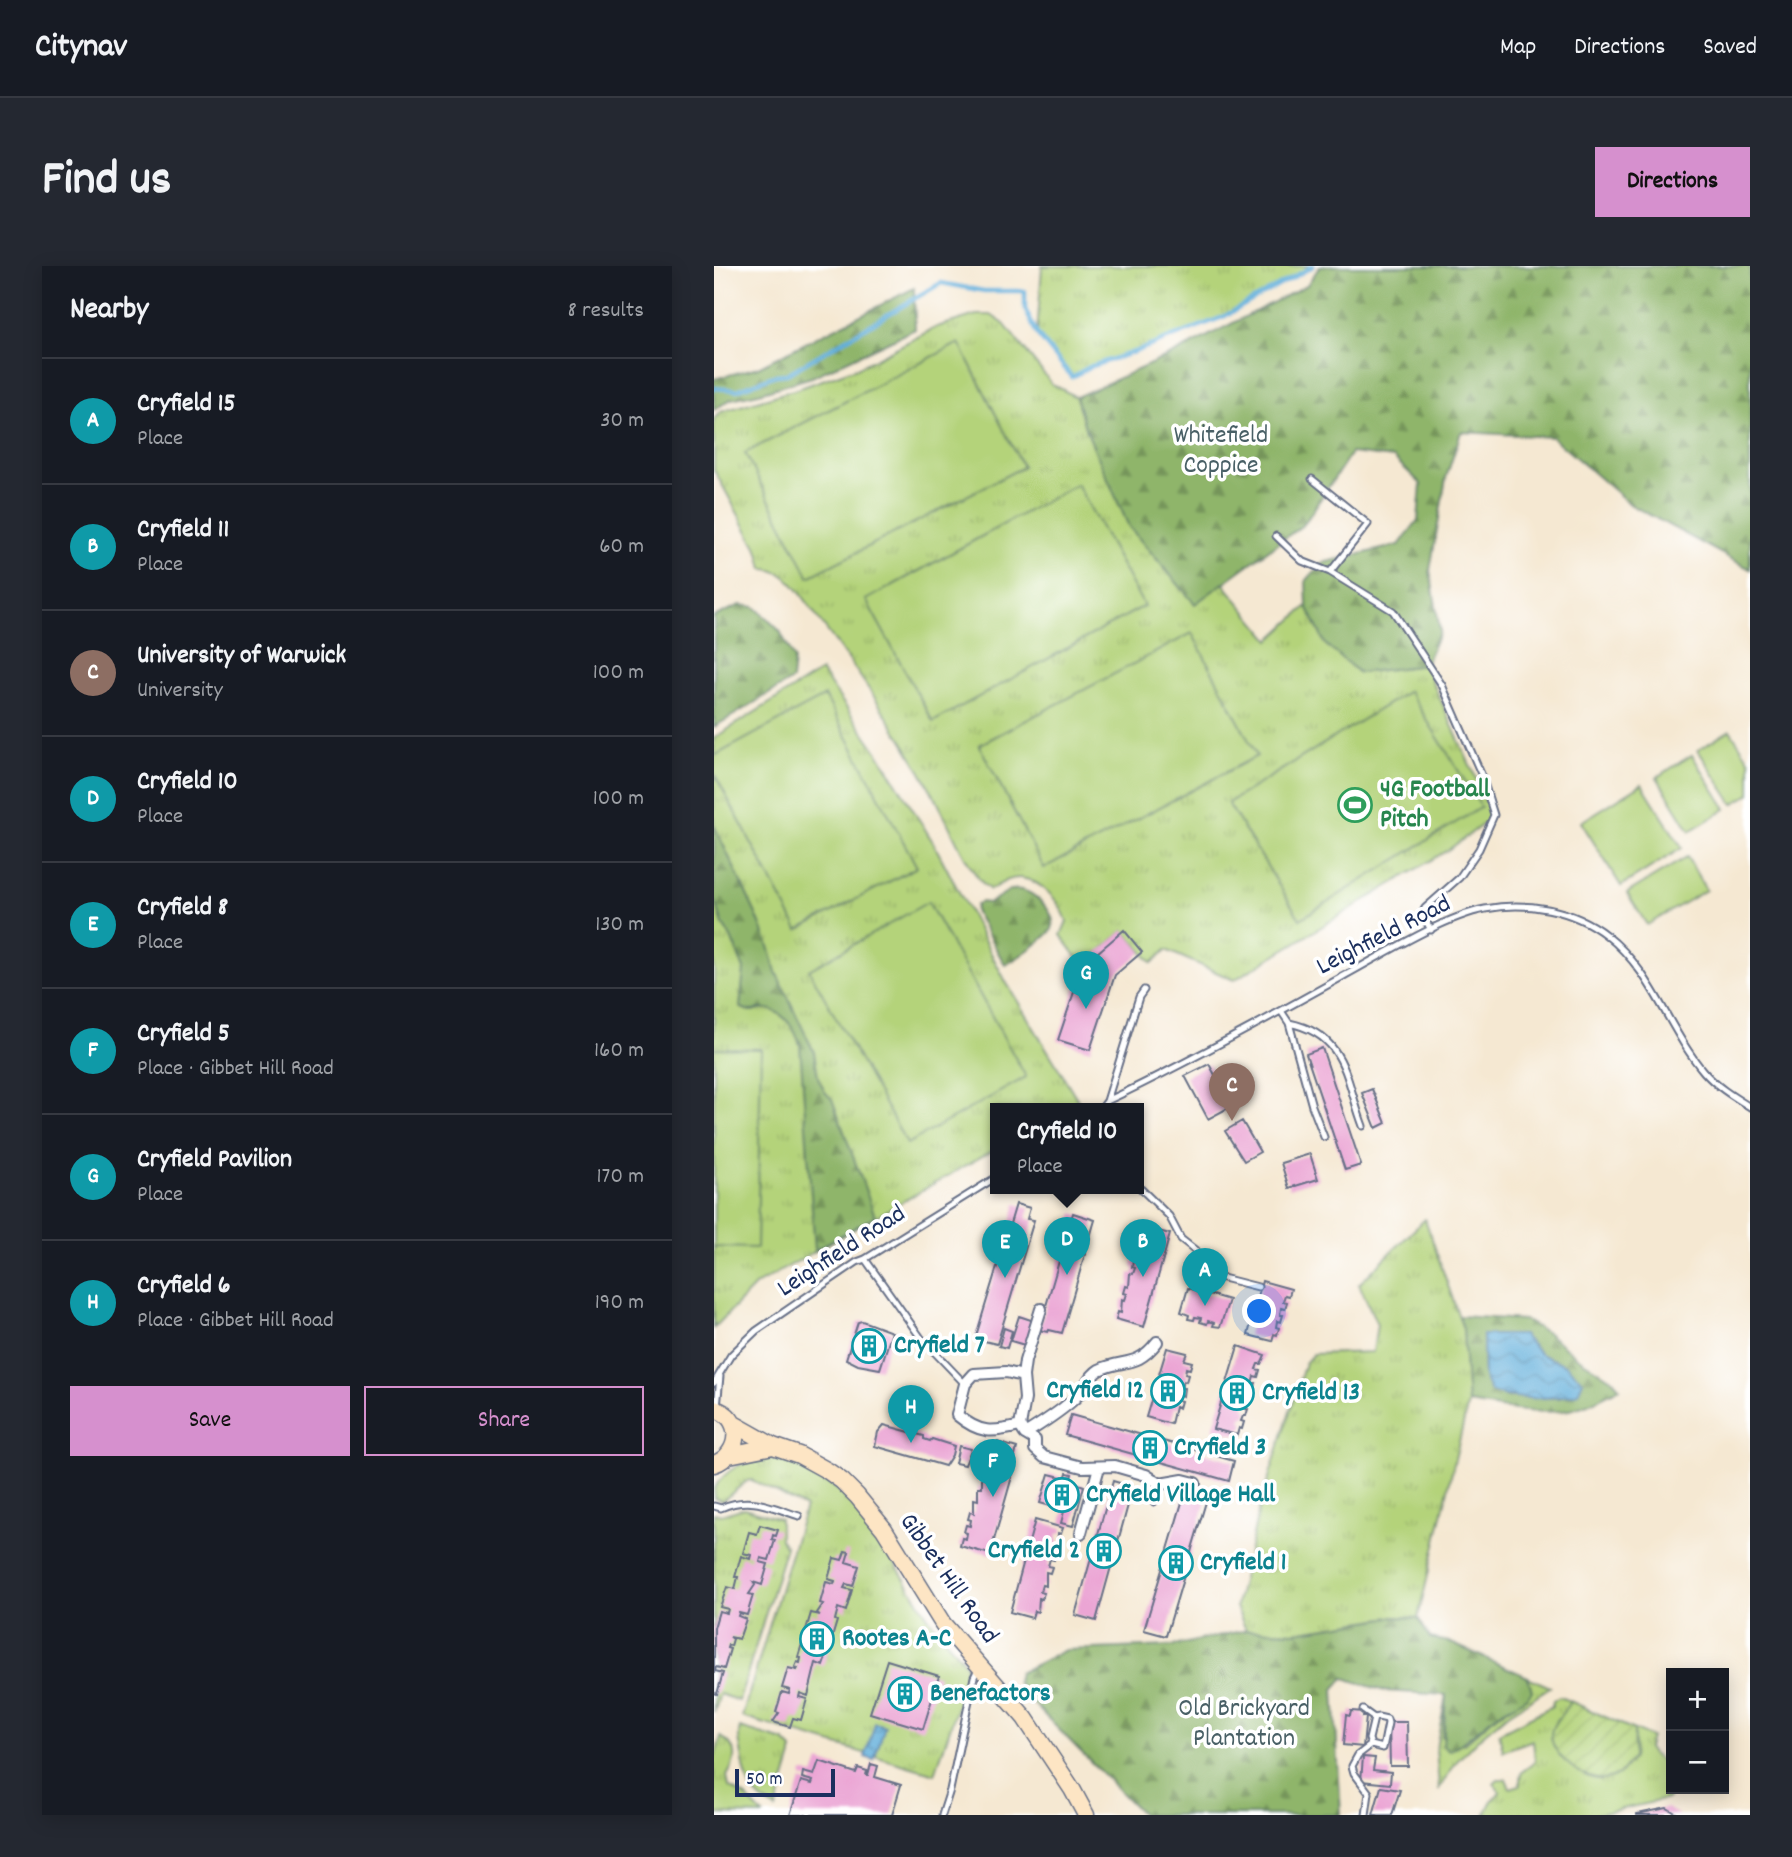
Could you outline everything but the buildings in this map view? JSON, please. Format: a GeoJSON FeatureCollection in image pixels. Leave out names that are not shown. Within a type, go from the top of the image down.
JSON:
{"type":"FeatureCollection","features":[{"type":"Feature","properties":{"kind":"street"},"geometry":{"type":"LineString","coordinates":[[1022,1430],[1025,1399],[1023,1376],[1041,1309]]}},
{"type":"Feature","properties":{"kind":"street"},"geometry":{"type":"LineString","coordinates":[[1023,1376],[1006,1372],[974,1374],[965,1384],[957,1415],[980,1430],[1022,1430],[1058,1413],[1098,1371],[1134,1362],[1150,1351],[1157,1342]]}},
{"type":"Feature","properties":{"kind":"street","name":"Gibbet Hill Road"},"geometry":{"type":"LineString","coordinates":[[716,1409],[727,1415],[734,1424],[828,1471],[858,1496],[884,1530],[943,1624],[1025,1718],[1084,1809],[1095,1815]]}},
{"type":"Feature","properties":{"kind":"street"},"geometry":{"type":"LineString","coordinates":[[718,1462],[736,1440],[734,1424]]}},
{"type":"Feature","properties":{"kind":"street"},"geometry":{"type":"LineString","coordinates":[[1022,1430],[1035,1440],[1035,1450],[1044,1457],[1082,1467],[1115,1466],[1146,1475],[1160,1484],[1183,1480],[1195,1483]]}},
{"type":"Feature","properties":{"kind":"street"},"geometry":{"type":"LineString","coordinates":[[718,1462],[774,1446]]}},
{"type":"Feature","properties":{"kind":"street"},"geometry":{"type":"LineString","coordinates":[[1081,1534],[1099,1467]]}},
{"type":"Feature","properties":{"kind":"lane"},"geometry":{"type":"LineString","coordinates":[[1312,480],[1368,524],[1330,572]]}},
{"type":"Feature","properties":{"kind":"lane"},"geometry":{"type":"LineString","coordinates":[[1276,536],[1303,561],[1330,572],[1393,611],[1442,685],[1490,797],[1494,815],[1479,849],[1459,878],[1424,908],[1422,914],[1431,930]]}},
{"type":"Feature","properties":{"kind":"lane","name":"Leighfield Road"},"geometry":{"type":"LineString","coordinates":[[1107,1101],[1431,930],[1483,909],[1515,906],[1550,909],[1571,915],[1592,925],[1618,944],[1642,970],[1686,1046],[1706,1074],[1718,1086],[1750,1107]]}},
{"type":"Feature","properties":{"kind":"lane"},"geometry":{"type":"LineString","coordinates":[[1107,1101],[1139,997],[1144,990]]}},
{"type":"Feature","properties":{"kind":"lane"},"geometry":{"type":"LineString","coordinates":[[1281,1011],[1289,1023],[1312,1106],[1324,1137]]}},
{"type":"Feature","properties":{"kind":"lane"},"geometry":{"type":"LineString","coordinates":[[1289,1023],[1307,1027],[1334,1048],[1344,1064],[1363,1126]]}},
{"type":"Feature","properties":{"kind":"lane","name":"Leighfield Road"},"geometry":{"type":"LineString","coordinates":[[714,1383],[731,1355],[756,1331],[857,1262],[990,1181]]}},
{"type":"Feature","properties":{"kind":"lane"},"geometry":{"type":"LineString","coordinates":[[1144,1192],[1169,1216],[1181,1239],[1195,1250],[1216,1276],[1258,1287]]}},
{"type":"Feature","properties":{"kind":"lane"},"geometry":{"type":"LineString","coordinates":[[865,1259],[922,1339],[965,1384]]}},
{"type":"Feature","properties":{"kind":"lane"},"geometry":{"type":"LineString","coordinates":[[716,1409],[720,1373]]}},
{"type":"Feature","properties":{"kind":"lane"},"geometry":{"type":"LineString","coordinates":[[1154,1502],[1160,1484]]}},
{"type":"Feature","properties":{"kind":"lane"},"geometry":{"type":"LineString","coordinates":[[714,1506],[722,1508],[750,1501],[800,1516]]}},
{"type":"Feature","properties":{"kind":"lane"},"geometry":{"type":"LineString","coordinates":[[942,1815],[950,1790],[974,1677],[979,1667]]}},
{"type":"Feature","properties":{"kind":"lane"},"geometry":{"type":"LineString","coordinates":[[1363,1710],[1374,1718],[1387,1719],[1383,1748],[1387,1756]]}},
{"type":"Feature","properties":{"kind":"lane"},"geometry":{"type":"LineString","coordinates":[[1371,1745],[1369,1739],[1374,1718]]}},
{"type":"Feature","properties":{"kind":"lane"},"geometry":{"type":"LineString","coordinates":[[1371,1745],[1383,1748]]}},
{"type":"Feature","properties":{"kind":"lane"},"geometry":{"type":"LineString","coordinates":[[1366,1815],[1369,1793],[1352,1766],[1358,1755],[1371,1745]]}},
{"type":"Feature","properties":{"kind":"green space"},"geometry":{"type":"Polygon","coordinates":[[[1042,266],[1313,266],[1223,317],[1089,367],[1072,377],[1037,334],[1042,266]]]}},
{"type":"Feature","properties":{"kind":"green space","name":"Whitefield Coppice"},"geometry":{"type":"Polygon","coordinates":[[[1320,266],[1750,266],[1750,569],[1631,505],[1552,437],[1461,432],[1446,478],[1430,570],[1440,631],[1425,665],[1359,673],[1325,644],[1307,606],[1306,581],[1322,563],[1399,545],[1418,520],[1421,484],[1394,458],[1351,453],[1304,524],[1195,604],[1129,527],[1086,430],[1076,397],[1173,354],[1307,285],[1320,266]]]}},
{"type":"Feature","properties":{"kind":"green space"},"geometry":{"type":"Polygon","coordinates":[[[914,288],[915,329],[812,377],[731,399],[714,410],[714,379],[758,367],[914,288]]]}},
{"type":"Feature","properties":{"kind":"green space"},"geometry":{"type":"Polygon","coordinates":[[[976,315],[991,315],[1004,324],[1052,384],[1076,397],[1086,431],[1195,603],[1223,583],[1270,640],[1307,606],[1325,644],[1359,673],[1425,665],[1491,812],[1486,822],[1451,848],[1234,980],[1166,950],[1152,963],[1124,931],[1083,965],[1061,935],[1067,921],[1064,914],[1043,887],[1020,878],[1008,880],[990,890],[982,883],[967,861],[910,753],[851,664],[794,585],[780,574],[763,569],[759,552],[714,470],[714,419],[721,412],[859,367],[937,327],[976,315]]]}},
{"type":"Feature","properties":{"kind":"green space"},"geometry":{"type":"Polygon","coordinates":[[[959,343],[1023,467],[809,577],[745,453],[959,343]]]}},
{"type":"Feature","properties":{"kind":"green space"},"geometry":{"type":"Polygon","coordinates":[[[1077,484],[1144,606],[933,722],[866,600],[1077,484]]]}},
{"type":"Feature","properties":{"kind":"green space"},"geometry":{"type":"Polygon","coordinates":[[[740,605],[755,607],[780,631],[794,659],[792,680],[714,727],[714,617],[740,605]]]}},
{"type":"Feature","properties":{"kind":"green space"},"geometry":{"type":"Polygon","coordinates":[[[1192,633],[1257,756],[1044,868],[979,745],[1192,633]]]}},
{"type":"Feature","properties":{"kind":"green space"},"geometry":{"type":"Polygon","coordinates":[[[821,671],[878,753],[933,842],[1006,982],[1079,1102],[990,1103],[990,1152],[756,1285],[714,1328],[714,738],[821,671]]]}},
{"type":"Feature","properties":{"kind":"green space","name":"4G Football Pitch"},"geometry":{"type":"Polygon","coordinates":[[[1409,691],[1481,807],[1300,919],[1228,803],[1409,691]]]}},
{"type":"Feature","properties":{"kind":"green space"},"geometry":{"type":"Polygon","coordinates":[[[825,696],[917,867],[798,930],[714,773],[714,756],[825,696]]]}},
{"type":"Feature","properties":{"kind":"green space"},"geometry":{"type":"Polygon","coordinates":[[[1730,730],[1750,761],[1750,794],[1733,804],[1698,750],[1730,730]]]}},
{"type":"Feature","properties":{"kind":"green space"},"geometry":{"type":"Polygon","coordinates":[[[1692,755],[1726,809],[1690,831],[1657,777],[1692,755]]]}},
{"type":"Feature","properties":{"kind":"green space"},"geometry":{"type":"Polygon","coordinates":[[[1642,784],[1682,848],[1621,886],[1581,822],[1642,784]]]}},
{"type":"Feature","properties":{"kind":"green space"},"geometry":{"type":"Polygon","coordinates":[[[714,825],[756,914],[776,972],[814,1052],[818,1077],[825,1092],[832,1099],[875,1216],[815,1250],[800,1045],[793,1028],[779,1014],[767,1009],[752,1011],[740,1007],[744,969],[723,925],[714,896],[714,825]]]}},
{"type":"Feature","properties":{"kind":"green space"},"geometry":{"type":"Polygon","coordinates":[[[1687,857],[1706,890],[1647,925],[1627,893],[1687,857]]]}},
{"type":"Feature","properties":{"kind":"green space"},"geometry":{"type":"Polygon","coordinates":[[[1010,890],[1027,892],[1039,899],[1049,911],[1053,923],[1052,929],[1044,937],[1005,965],[975,911],[976,905],[981,902],[989,903],[1010,890]]]}},
{"type":"Feature","properties":{"kind":"green space"},"geometry":{"type":"Polygon","coordinates":[[[928,902],[1026,1077],[907,1144],[809,970],[928,902]]]}},
{"type":"Feature","properties":{"kind":"green space"},"geometry":{"type":"Polygon","coordinates":[[[714,1048],[761,1049],[757,1248],[714,1247],[714,1048]]]}},
{"type":"Feature","properties":{"kind":"green space"},"geometry":{"type":"Polygon","coordinates":[[[1425,1219],[1463,1329],[1468,1403],[1418,1618],[1391,1617],[1295,1632],[1246,1630],[1236,1607],[1259,1509],[1305,1363],[1313,1354],[1373,1352],[1377,1324],[1359,1284],[1425,1219]]]}},
{"type":"Feature","properties":{"kind":"green space"},"geometry":{"type":"Polygon","coordinates":[[[1459,1316],[1524,1320],[1549,1334],[1577,1357],[1613,1380],[1620,1388],[1600,1399],[1563,1411],[1503,1409],[1468,1403],[1463,1329],[1459,1316]],[[1483,1335],[1484,1377],[1506,1397],[1560,1398],[1566,1365],[1540,1354],[1523,1335],[1483,1335]]]}},
{"type":"Feature","properties":{"kind":"green space"},"geometry":{"type":"Polygon","coordinates":[[[765,1458],[796,1465],[822,1478],[844,1496],[864,1517],[929,1618],[966,1665],[958,1704],[935,1774],[742,1717],[805,1507],[752,1480],[722,1501],[715,1498],[714,1488],[736,1467],[765,1458]]]}},
{"type":"Feature","properties":{"kind":"green space"},"geometry":{"type":"Polygon","coordinates":[[[744,1508],[780,1519],[780,1539],[786,1547],[739,1701],[720,1694],[714,1712],[714,1513],[721,1515],[744,1508]]]}},
{"type":"Feature","properties":{"kind":"green space","name":"Old Brickyard Plantation"},"geometry":{"type":"Polygon","coordinates":[[[1392,1617],[1418,1618],[1430,1638],[1449,1642],[1528,1677],[1532,1691],[1449,1751],[1443,1746],[1446,1695],[1384,1691],[1344,1678],[1334,1689],[1341,1815],[1143,1815],[1026,1696],[1017,1682],[1019,1673],[1065,1650],[1173,1646],[1246,1630],[1295,1632],[1392,1617]]]}},
{"type":"Feature","properties":{"kind":"green space"},"geometry":{"type":"Polygon","coordinates":[[[1528,1677],[1550,1687],[1504,1717],[1479,1738],[1457,1761],[1439,1789],[1436,1748],[1446,1695],[1442,1737],[1464,1744],[1498,1714],[1532,1691],[1528,1677]]]}},
{"type":"Feature","properties":{"kind":"green space"},"geometry":{"type":"Polygon","coordinates":[[[1559,1697],[1570,1701],[1558,1719],[1552,1739],[1563,1759],[1575,1768],[1633,1758],[1634,1730],[1651,1737],[1648,1748],[1666,1764],[1668,1799],[1594,1815],[1485,1815],[1500,1792],[1494,1783],[1498,1779],[1506,1779],[1510,1788],[1520,1785],[1522,1772],[1535,1761],[1533,1740],[1503,1751],[1499,1733],[1552,1706],[1553,1701],[1559,1697]]]}},
{"type":"Feature","properties":{"kind":"green space"},"geometry":{"type":"Polygon","coordinates":[[[1570,1701],[1634,1730],[1633,1758],[1619,1775],[1603,1779],[1589,1777],[1573,1768],[1559,1754],[1551,1737],[1552,1729],[1570,1701]]]}},
{"type":"Feature","properties":{"kind":"green space"},"geometry":{"type":"Polygon","coordinates":[[[740,1728],[784,1741],[792,1749],[776,1809],[759,1798],[750,1785],[739,1739],[740,1728]]]}},
{"type":"Feature","properties":{"kind":"green space"},"geometry":{"type":"Polygon","coordinates":[[[721,1737],[731,1745],[734,1755],[727,1776],[729,1787],[746,1797],[763,1815],[714,1814],[714,1760],[721,1737]]]}},
{"type":"Feature","properties":{"kind":"water"},"geometry":{"type":"Polygon","coordinates":[[[1483,1335],[1523,1335],[1540,1354],[1566,1365],[1583,1381],[1578,1393],[1534,1398],[1491,1392],[1484,1377],[1483,1335]]]}},
{"type":"Feature","properties":{"kind":"water"},"geometry":{"type":"Polygon","coordinates":[[[875,1723],[885,1726],[874,1760],[865,1757],[875,1723]]]}},
{"type":"Feature","properties":{"kind":"waterway"},"geometry":{"type":"LineString","coordinates":[[714,388],[737,390],[776,375],[787,374],[941,283],[984,291],[1025,291],[1025,309],[1037,334],[1072,377],[1089,367],[1223,317],[1313,266]]}},
{"type":"Feature","properties":{"kind":"place","name":"4G Football Pitch"},"geometry":{"type":"Point","coordinates":[1355,805]}},
{"type":"Feature","properties":{"kind":"place","name":"Cryfield Pavilion"},"geometry":{"type":"Point","coordinates":[1086,1009]}},
{"type":"Feature","properties":{"kind":"place","name":"University of Warwick"},"geometry":{"type":"Point","coordinates":[1232,1121]}},
{"type":"Feature","properties":{"kind":"place","name":"Cryfield 10"},"geometry":{"type":"Point","coordinates":[1067,1275]}},
{"type":"Feature","properties":{"kind":"place","name":"Cryfield 11"},"geometry":{"type":"Point","coordinates":[1143,1277]}},
{"type":"Feature","properties":{"kind":"place","name":"Cryfield 8"},"geometry":{"type":"Point","coordinates":[1005,1278]}},
{"type":"Feature","properties":{"kind":"place","name":"Cryfield 15"},"geometry":{"type":"Point","coordinates":[1205,1306]}},
{"type":"Feature","properties":{"kind":"place","name":"Cryfield 7"},"geometry":{"type":"Point","coordinates":[869,1346]}},
{"type":"Feature","properties":{"kind":"place","name":"Cryfield 12"},"geometry":{"type":"Point","coordinates":[1168,1391]}},
{"type":"Feature","properties":{"kind":"place","name":"Cryfield 13"},"geometry":{"type":"Point","coordinates":[1237,1393]}},
{"type":"Feature","properties":{"kind":"place","name":"Cryfield 6"},"geometry":{"type":"Point","coordinates":[911,1443]}},
{"type":"Feature","properties":{"kind":"place","name":"Cryfield 3"},"geometry":{"type":"Point","coordinates":[1150,1448]}},
{"type":"Feature","properties":{"kind":"place","name":"Cryfield Village Hall"},"geometry":{"type":"Point","coordinates":[1062,1495]}},
{"type":"Feature","properties":{"kind":"place","name":"Cryfield 5"},"geometry":{"type":"Point","coordinates":[993,1497]}},
{"type":"Feature","properties":{"kind":"place","name":"Cryfield 2"},"geometry":{"type":"Point","coordinates":[1104,1551]}},
{"type":"Feature","properties":{"kind":"place","name":"Cryfield 1"},"geometry":{"type":"Point","coordinates":[1176,1563]}},
{"type":"Feature","properties":{"kind":"place","name":"Rootes A-C"},"geometry":{"type":"Point","coordinates":[817,1639]}},
{"type":"Feature","properties":{"kind":"place","name":"Benefactors"},"geometry":{"type":"Point","coordinates":[905,1694]}}]}
